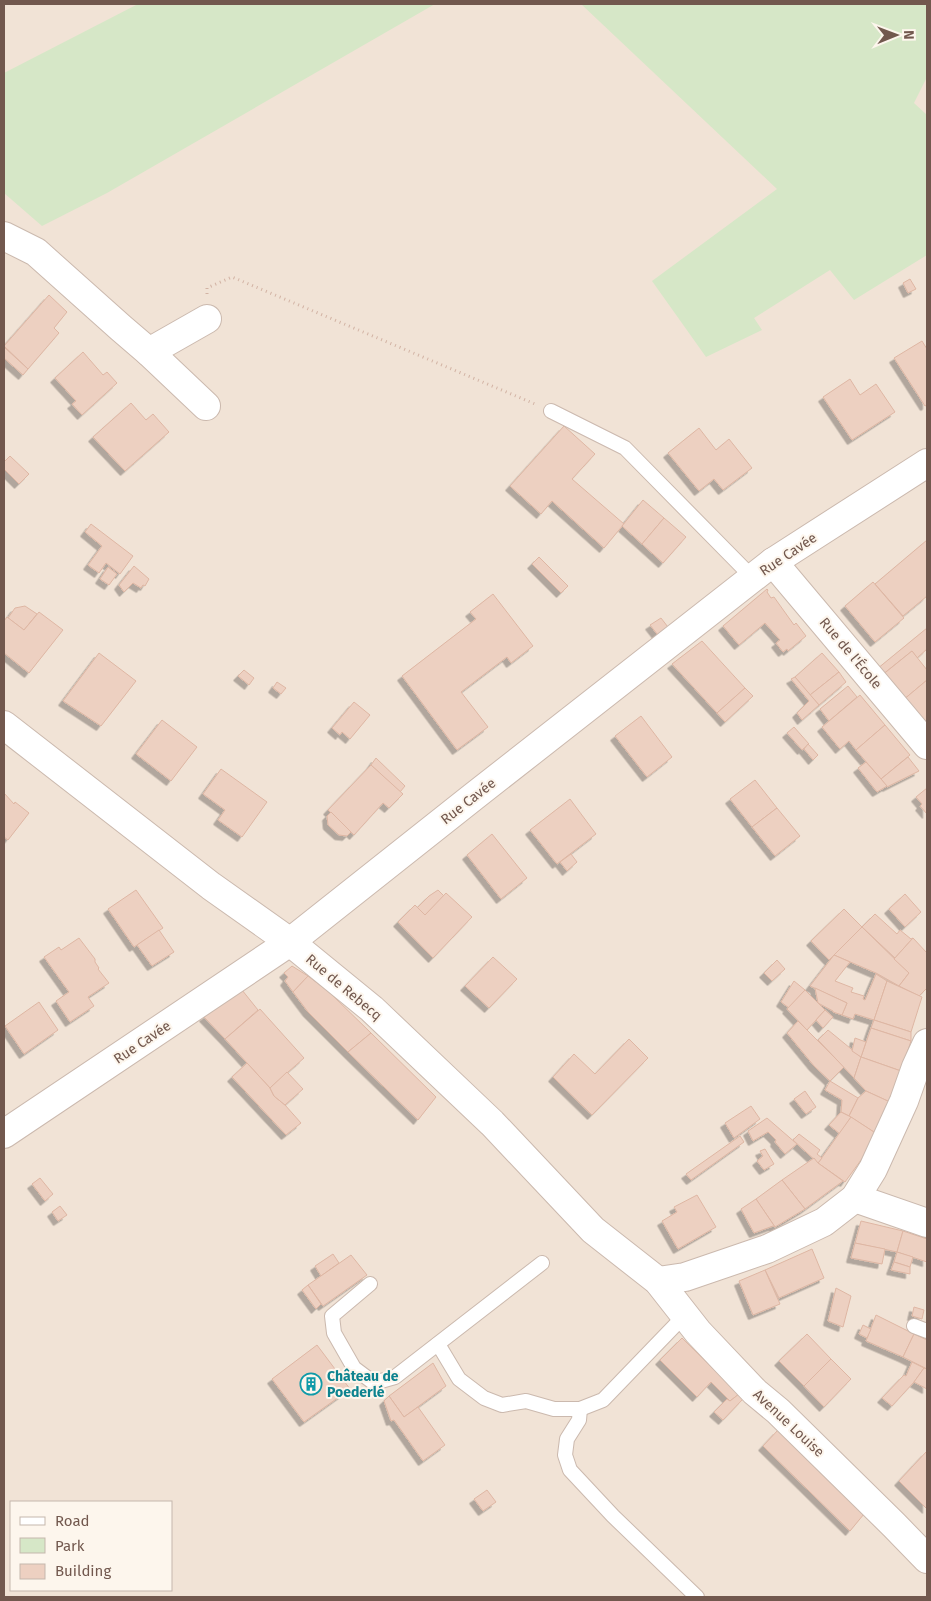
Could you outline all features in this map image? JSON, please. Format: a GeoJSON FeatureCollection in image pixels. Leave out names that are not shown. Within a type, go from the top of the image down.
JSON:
{"type":"FeatureCollection","features":[{"type":"Feature","properties":{"kind":"street"},"geometry":{"type":"LineString","coordinates":[[4,236],[36,252],[149,352],[206,406]]}},
{"type":"Feature","properties":{"kind":"street"},"geometry":{"type":"LineString","coordinates":[[149,352],[207,319]]}},
{"type":"Feature","properties":{"kind":"street","name":"Rue Cavée"},"geometry":{"type":"LineString","coordinates":[[4,1134],[290,942],[763,570],[927,463]]}},
{"type":"Feature","properties":{"kind":"street","name":"Rue de l'École"},"geometry":{"type":"LineString","coordinates":[[763,570],[927,745]]}},
{"type":"Feature","properties":{"kind":"street","name":"Rue de Rebecq"},"geometry":{"type":"LineString","coordinates":[[4,725],[211,886],[290,942],[372,1009],[492,1123],[594,1230],[658,1281]]}},
{"type":"Feature","properties":{"kind":"street"},"geometry":{"type":"LineString","coordinates":[[658,1281],[685,1277],[767,1249],[824,1222],[855,1198],[873,1169],[904,1101],[927,1043]]}},
{"type":"Feature","properties":{"kind":"street"},"geometry":{"type":"LineString","coordinates":[[855,1198],[927,1223]]}},
{"type":"Feature","properties":{"kind":"street","name":"Avenue Louise"},"geometry":{"type":"LineString","coordinates":[[658,1281],[685,1315],[755,1392],[778,1411],[927,1559]]}},
{"type":"Feature","properties":{"kind":"lane"},"geometry":{"type":"LineString","coordinates":[[551,411],[625,448],[763,570]]}},
{"type":"Feature","properties":{"kind":"lane"},"geometry":{"type":"LineString","coordinates":[[370,1284],[332,1316],[334,1333],[354,1368],[374,1383],[394,1377],[542,1262]]}},
{"type":"Feature","properties":{"kind":"lane"},"geometry":{"type":"LineString","coordinates":[[438,1344],[459,1379],[484,1398],[502,1405],[526,1401],[554,1409],[580,1409],[603,1400],[685,1315]]}},
{"type":"Feature","properties":{"kind":"lane"},"geometry":{"type":"LineString","coordinates":[[580,1409],[579,1420],[567,1439],[565,1455],[570,1470],[613,1516],[696,1597]]}},
{"type":"Feature","properties":{"kind":"path"},"geometry":{"type":"LineString","coordinates":[[207,319],[208,288],[232,277],[551,411]]}},
{"type":"Feature","properties":{"kind":"shaded area"},"geometry":{"type":"Polygon","coordinates":[[[4,4],[927,4],[927,1597],[4,1597],[4,4]]]}},
{"type":"Feature","properties":{"kind":"green space"},"geometry":{"type":"Polygon","coordinates":[[[138,4],[435,4],[107,193],[42,226],[4,193],[4,73],[138,4]]]}},
{"type":"Feature","properties":{"kind":"green space"},"geometry":{"type":"Polygon","coordinates":[[[581,4],[927,4],[927,77],[914,103],[927,115],[927,255],[854,300],[830,270],[754,318],[762,330],[706,357],[652,281],[777,189],[581,4]]]}},
{"type":"Feature","properties":{"kind":"building"},"geometry":{"type":"Polygon","coordinates":[[[910,279],[916,289],[908,293],[903,283],[910,279]]]}},
{"type":"Feature","properties":{"kind":"building"},"geometry":{"type":"Polygon","coordinates":[[[49,295],[67,312],[54,328],[59,333],[28,369],[4,346],[49,295]]]}},
{"type":"Feature","properties":{"kind":"building"},"geometry":{"type":"Polygon","coordinates":[[[922,341],[927,349],[927,405],[925,406],[894,358],[922,341]]]}},
{"type":"Feature","properties":{"kind":"building"},"geometry":{"type":"Polygon","coordinates":[[[4,347],[28,369],[23,375],[4,358],[4,347]]]}},
{"type":"Feature","properties":{"kind":"building"},"geometry":{"type":"Polygon","coordinates":[[[83,352],[103,375],[107,372],[117,383],[82,415],[72,404],[76,401],[55,378],[83,352]]]}},
{"type":"Feature","properties":{"kind":"building"},"geometry":{"type":"Polygon","coordinates":[[[850,379],[860,395],[876,384],[895,412],[852,440],[823,397],[850,379]]]}},
{"type":"Feature","properties":{"kind":"building"},"geometry":{"type":"Polygon","coordinates":[[[131,403],[146,420],[153,414],[169,432],[125,471],[93,437],[131,403]]]}},
{"type":"Feature","properties":{"kind":"building"},"geometry":{"type":"Polygon","coordinates":[[[564,426],[595,454],[572,479],[624,524],[604,548],[552,501],[541,514],[510,486],[564,426]]]}},
{"type":"Feature","properties":{"kind":"building"},"geometry":{"type":"Polygon","coordinates":[[[699,428],[716,450],[729,439],[752,468],[723,490],[714,479],[699,491],[668,453],[699,428]]]}},
{"type":"Feature","properties":{"kind":"building"},"geometry":{"type":"Polygon","coordinates":[[[10,456],[29,474],[19,484],[4,469],[4,462],[10,456]]]}},
{"type":"Feature","properties":{"kind":"building"},"geometry":{"type":"Polygon","coordinates":[[[643,500],[664,518],[642,544],[622,526],[643,500]]]}},
{"type":"Feature","properties":{"kind":"building"},"geometry":{"type":"Polygon","coordinates":[[[664,518],[686,537],[663,563],[642,544],[664,518]]]}},
{"type":"Feature","properties":{"kind":"building"},"geometry":{"type":"Polygon","coordinates":[[[91,524],[133,556],[120,574],[106,563],[99,573],[88,565],[102,546],[85,532],[91,524]]]}},
{"type":"Feature","properties":{"kind":"building"},"geometry":{"type":"Polygon","coordinates":[[[927,540],[927,596],[903,616],[875,584],[927,540]]]}},
{"type":"Feature","properties":{"kind":"building"},"geometry":{"type":"Polygon","coordinates":[[[539,557],[568,586],[561,593],[532,564],[539,557]]]}},
{"type":"Feature","properties":{"kind":"building"},"geometry":{"type":"Polygon","coordinates":[[[134,566],[149,579],[145,586],[143,585],[141,588],[133,583],[124,592],[119,585],[134,566]]]}},
{"type":"Feature","properties":{"kind":"building"},"geometry":{"type":"Polygon","coordinates":[[[108,567],[117,574],[109,585],[100,579],[108,567]]]}},
{"type":"Feature","properties":{"kind":"building"},"geometry":{"type":"Polygon","coordinates":[[[873,582],[904,618],[875,642],[845,606],[873,582]]]}},
{"type":"Feature","properties":{"kind":"building"},"geometry":{"type":"Polygon","coordinates":[[[767,589],[771,598],[774,597],[794,625],[796,623],[806,636],[788,651],[787,649],[783,652],[776,643],[780,640],[765,623],[739,645],[723,626],[767,589]]]}},
{"type":"Feature","properties":{"kind":"building"},"geometry":{"type":"Polygon","coordinates":[[[493,594],[533,646],[511,663],[507,657],[461,692],[488,727],[457,750],[402,676],[476,619],[470,612],[493,594]]]}},
{"type":"Feature","properties":{"kind":"building"},"geometry":{"type":"Polygon","coordinates":[[[25,606],[37,614],[24,630],[8,618],[15,608],[25,606]]]}},
{"type":"Feature","properties":{"kind":"building"},"geometry":{"type":"Polygon","coordinates":[[[39,612],[63,630],[29,673],[4,653],[4,621],[7,617],[24,630],[39,612]]]}},
{"type":"Feature","properties":{"kind":"building"},"geometry":{"type":"Polygon","coordinates":[[[661,618],[671,631],[661,639],[650,625],[661,618]]]}},
{"type":"Feature","properties":{"kind":"building"},"geometry":{"type":"Polygon","coordinates":[[[927,628],[927,649],[917,658],[912,651],[882,675],[877,669],[927,628]]]}},
{"type":"Feature","properties":{"kind":"building"},"geometry":{"type":"Polygon","coordinates":[[[702,641],[745,688],[717,713],[672,664],[702,641]]]}},
{"type":"Feature","properties":{"kind":"building"},"geometry":{"type":"Polygon","coordinates":[[[912,651],[927,670],[927,680],[902,701],[881,676],[912,651]]]}},
{"type":"Feature","properties":{"kind":"building"},"geometry":{"type":"Polygon","coordinates":[[[99,653],[136,681],[101,726],[63,701],[99,653]]]}},
{"type":"Feature","properties":{"kind":"building"},"geometry":{"type":"Polygon","coordinates":[[[822,653],[839,672],[810,695],[795,677],[822,653]]]}},
{"type":"Feature","properties":{"kind":"building"},"geometry":{"type":"Polygon","coordinates":[[[244,670],[254,678],[249,685],[238,676],[244,670]]]}},
{"type":"Feature","properties":{"kind":"building"},"geometry":{"type":"Polygon","coordinates":[[[839,672],[846,682],[819,705],[810,695],[839,672]]]}},
{"type":"Feature","properties":{"kind":"building"},"geometry":{"type":"Polygon","coordinates":[[[795,677],[819,705],[802,720],[797,713],[809,701],[791,679],[795,677]]]}},
{"type":"Feature","properties":{"kind":"building"},"geometry":{"type":"Polygon","coordinates":[[[927,680],[927,729],[902,701],[927,680]]]}},
{"type":"Feature","properties":{"kind":"building"},"geometry":{"type":"Polygon","coordinates":[[[277,682],[286,688],[281,694],[273,688],[277,682]]]}},
{"type":"Feature","properties":{"kind":"building"},"geometry":{"type":"Polygon","coordinates":[[[848,686],[857,697],[829,721],[820,709],[848,686]]]}},
{"type":"Feature","properties":{"kind":"building"},"geometry":{"type":"Polygon","coordinates":[[[745,688],[753,696],[725,722],[717,713],[745,688]]]}},
{"type":"Feature","properties":{"kind":"building"},"geometry":{"type":"Polygon","coordinates":[[[860,695],[885,725],[856,750],[849,741],[840,749],[822,727],[860,695]]]}},
{"type":"Feature","properties":{"kind":"building"},"geometry":{"type":"Polygon","coordinates":[[[354,702],[370,715],[350,739],[342,732],[340,735],[332,728],[354,702]]]}},
{"type":"Feature","properties":{"kind":"building"},"geometry":{"type":"Polygon","coordinates":[[[641,716],[672,757],[647,777],[615,736],[641,716]]]}},
{"type":"Feature","properties":{"kind":"building"},"geometry":{"type":"Polygon","coordinates":[[[162,720],[197,747],[171,781],[136,754],[162,720]]]}},
{"type":"Feature","properties":{"kind":"building"},"geometry":{"type":"Polygon","coordinates":[[[885,725],[910,755],[881,779],[856,750],[885,725]]]}},
{"type":"Feature","properties":{"kind":"building"},"geometry":{"type":"Polygon","coordinates":[[[794,727],[809,744],[802,750],[787,733],[794,727]]]}},
{"type":"Feature","properties":{"kind":"building"},"geometry":{"type":"Polygon","coordinates":[[[808,744],[818,755],[813,760],[804,749],[808,744]]]}},
{"type":"Feature","properties":{"kind":"building"},"geometry":{"type":"Polygon","coordinates":[[[908,757],[919,771],[887,787],[881,779],[908,757]]]}},
{"type":"Feature","properties":{"kind":"building"},"geometry":{"type":"Polygon","coordinates":[[[376,758],[405,786],[400,792],[371,765],[376,758]]]}},
{"type":"Feature","properties":{"kind":"building"},"geometry":{"type":"Polygon","coordinates":[[[866,762],[887,786],[877,792],[858,768],[866,762]]]}},
{"type":"Feature","properties":{"kind":"building"},"geometry":{"type":"Polygon","coordinates":[[[371,765],[403,794],[389,808],[383,803],[354,835],[328,810],[371,765]]]}},
{"type":"Feature","properties":{"kind":"building"},"geometry":{"type":"Polygon","coordinates":[[[221,769],[267,802],[242,837],[218,820],[225,810],[203,794],[221,769]]]}},
{"type":"Feature","properties":{"kind":"building"},"geometry":{"type":"Polygon","coordinates":[[[755,780],[777,808],[752,827],[730,799],[755,780]]]}},
{"type":"Feature","properties":{"kind":"building"},"geometry":{"type":"Polygon","coordinates":[[[927,788],[927,814],[920,806],[922,804],[916,797],[927,788]]]}},
{"type":"Feature","properties":{"kind":"building"},"geometry":{"type":"Polygon","coordinates":[[[4,793],[14,804],[15,802],[29,813],[8,840],[4,837],[4,793]]]}},
{"type":"Feature","properties":{"kind":"building"},"geometry":{"type":"Polygon","coordinates":[[[570,799],[596,834],[557,864],[530,830],[570,799]]]}},
{"type":"Feature","properties":{"kind":"building"},"geometry":{"type":"Polygon","coordinates":[[[777,808],[800,836],[775,856],[752,827],[777,808]]]}},
{"type":"Feature","properties":{"kind":"building"},"geometry":{"type":"Polygon","coordinates":[[[331,812],[351,832],[347,836],[339,835],[328,825],[327,816],[331,812]]]}},
{"type":"Feature","properties":{"kind":"building"},"geometry":{"type":"Polygon","coordinates":[[[492,834],[527,878],[501,899],[467,855],[492,834]]]}},
{"type":"Feature","properties":{"kind":"building"},"geometry":{"type":"Polygon","coordinates":[[[571,854],[577,862],[567,871],[560,862],[571,854]]]}},
{"type":"Feature","properties":{"kind":"building"},"geometry":{"type":"Polygon","coordinates":[[[136,890],[163,928],[134,947],[108,909],[136,890]]]}},
{"type":"Feature","properties":{"kind":"building"},"geometry":{"type":"Polygon","coordinates":[[[438,890],[444,896],[425,915],[417,908],[438,890]]]}},
{"type":"Feature","properties":{"kind":"building"},"geometry":{"type":"Polygon","coordinates":[[[446,893],[472,917],[433,958],[398,922],[415,905],[425,915],[446,893]]]}},
{"type":"Feature","properties":{"kind":"building"},"geometry":{"type":"Polygon","coordinates":[[[905,894],[921,912],[905,927],[889,909],[905,894]]]}},
{"type":"Feature","properties":{"kind":"building"},"geometry":{"type":"Polygon","coordinates":[[[844,909],[862,927],[829,960],[811,941],[844,909]]]}},
{"type":"Feature","properties":{"kind":"building"},"geometry":{"type":"Polygon","coordinates":[[[875,914],[897,934],[900,930],[911,939],[913,938],[895,958],[862,927],[875,914]]]}},
{"type":"Feature","properties":{"kind":"building"},"geometry":{"type":"Polygon","coordinates":[[[862,927],[909,973],[899,986],[876,973],[834,955],[862,927]]]}},
{"type":"Feature","properties":{"kind":"building"},"geometry":{"type":"Polygon","coordinates":[[[159,930],[174,952],[152,966],[137,945],[159,930]]]}},
{"type":"Feature","properties":{"kind":"building"},"geometry":{"type":"Polygon","coordinates":[[[79,938],[95,959],[98,969],[109,983],[88,997],[94,1006],[70,1022],[56,1001],[69,992],[44,957],[59,947],[61,950],[79,938]]]}},
{"type":"Feature","properties":{"kind":"building"},"geometry":{"type":"Polygon","coordinates":[[[913,938],[927,953],[927,988],[919,996],[899,986],[909,973],[894,959],[913,938]]]}},
{"type":"Feature","properties":{"kind":"building"},"geometry":{"type":"Polygon","coordinates":[[[834,955],[850,962],[835,981],[853,988],[851,992],[864,996],[863,999],[865,1000],[876,974],[887,981],[874,1020],[855,1014],[853,1019],[842,1015],[847,1003],[810,986],[834,955]]]}},
{"type":"Feature","properties":{"kind":"building"},"geometry":{"type":"Polygon","coordinates":[[[493,957],[517,979],[489,1008],[465,986],[493,957]]]}},
{"type":"Feature","properties":{"kind":"building"},"geometry":{"type":"Polygon","coordinates":[[[777,960],[785,969],[772,981],[764,973],[777,960]]]}},
{"type":"Feature","properties":{"kind":"building"},"geometry":{"type":"Polygon","coordinates":[[[292,966],[308,976],[293,992],[285,981],[288,977],[284,973],[292,966]]]}},
{"type":"Feature","properties":{"kind":"building"},"geometry":{"type":"Polygon","coordinates":[[[308,976],[329,992],[371,1033],[348,1052],[308,1012],[293,992],[308,976]]]}},
{"type":"Feature","properties":{"kind":"building"},"geometry":{"type":"Polygon","coordinates":[[[794,981],[805,990],[789,1008],[781,1002],[794,981]]]}},
{"type":"Feature","properties":{"kind":"building"},"geometry":{"type":"Polygon","coordinates":[[[887,981],[922,997],[911,1032],[874,1020],[887,981]]]}},
{"type":"Feature","properties":{"kind":"building"},"geometry":{"type":"Polygon","coordinates":[[[815,988],[847,1003],[842,1015],[818,1003],[815,988]]]}},
{"type":"Feature","properties":{"kind":"building"},"geometry":{"type":"Polygon","coordinates":[[[242,990],[258,1010],[225,1039],[204,1017],[242,990]]]}},
{"type":"Feature","properties":{"kind":"building"},"geometry":{"type":"Polygon","coordinates":[[[805,990],[825,1010],[807,1030],[787,1009],[805,990]]]}},
{"type":"Feature","properties":{"kind":"building"},"geometry":{"type":"Polygon","coordinates":[[[39,1002],[58,1030],[24,1054],[5,1026],[39,1002]]]}},
{"type":"Feature","properties":{"kind":"building"},"geometry":{"type":"Polygon","coordinates":[[[260,1009],[304,1058],[270,1088],[225,1039],[260,1009]]]}},
{"type":"Feature","properties":{"kind":"building"},"geometry":{"type":"Polygon","coordinates":[[[825,1010],[833,1017],[823,1028],[816,1020],[825,1010]]]}},
{"type":"Feature","properties":{"kind":"building"},"geometry":{"type":"Polygon","coordinates":[[[874,1020],[911,1032],[911,1041],[871,1028],[874,1020]]]}},
{"type":"Feature","properties":{"kind":"building"},"geometry":{"type":"Polygon","coordinates":[[[798,1021],[844,1067],[830,1081],[814,1066],[787,1033],[798,1021]]]}},
{"type":"Feature","properties":{"kind":"building"},"geometry":{"type":"Polygon","coordinates":[[[871,1028],[911,1041],[901,1071],[861,1057],[871,1028]]]}},
{"type":"Feature","properties":{"kind":"building"},"geometry":{"type":"Polygon","coordinates":[[[828,1030],[861,1057],[854,1078],[818,1040],[828,1030]]]}},
{"type":"Feature","properties":{"kind":"building"},"geometry":{"type":"Polygon","coordinates":[[[371,1033],[436,1097],[418,1120],[348,1052],[371,1033]]]}},
{"type":"Feature","properties":{"kind":"building"},"geometry":{"type":"Polygon","coordinates":[[[855,1038],[866,1042],[861,1057],[852,1051],[855,1038]]]}},
{"type":"Feature","properties":{"kind":"building"},"geometry":{"type":"Polygon","coordinates":[[[629,1039],[648,1058],[592,1115],[553,1077],[574,1054],[595,1074],[629,1039]]]}},
{"type":"Feature","properties":{"kind":"building"},"geometry":{"type":"Polygon","coordinates":[[[861,1057],[901,1071],[890,1102],[866,1091],[854,1078],[861,1057]]]}},
{"type":"Feature","properties":{"kind":"building"},"geometry":{"type":"Polygon","coordinates":[[[247,1063],[270,1088],[274,1096],[301,1123],[286,1135],[232,1077],[247,1063]]]}},
{"type":"Feature","properties":{"kind":"building"},"geometry":{"type":"Polygon","coordinates":[[[287,1072],[303,1089],[285,1105],[274,1096],[270,1088],[287,1072]]]}},
{"type":"Feature","properties":{"kind":"building"},"geometry":{"type":"Polygon","coordinates":[[[830,1081],[858,1098],[849,1116],[841,1112],[842,1100],[825,1090],[830,1081]]]}},
{"type":"Feature","properties":{"kind":"building"},"geometry":{"type":"Polygon","coordinates":[[[805,1091],[816,1107],[806,1114],[794,1099],[805,1091]]]}},
{"type":"Feature","properties":{"kind":"building"},"geometry":{"type":"Polygon","coordinates":[[[866,1091],[890,1102],[877,1134],[849,1116],[858,1098],[866,1091]]]}},
{"type":"Feature","properties":{"kind":"building"},"geometry":{"type":"Polygon","coordinates":[[[751,1106],[760,1119],[734,1138],[725,1123],[751,1106]]]}},
{"type":"Feature","properties":{"kind":"building"},"geometry":{"type":"Polygon","coordinates":[[[841,1112],[851,1117],[840,1134],[829,1125],[841,1112]]]}},
{"type":"Feature","properties":{"kind":"building"},"geometry":{"type":"Polygon","coordinates":[[[851,1117],[877,1134],[872,1145],[845,1182],[818,1163],[851,1117]]]}},
{"type":"Feature","properties":{"kind":"building"},"geometry":{"type":"Polygon","coordinates":[[[767,1118],[797,1144],[785,1154],[768,1132],[753,1141],[748,1131],[767,1118]]]}},
{"type":"Feature","properties":{"kind":"building"},"geometry":{"type":"Polygon","coordinates":[[[799,1134],[820,1150],[817,1154],[822,1158],[818,1163],[793,1140],[799,1134]]]}},
{"type":"Feature","properties":{"kind":"building"},"geometry":{"type":"Polygon","coordinates":[[[740,1136],[744,1142],[691,1180],[686,1174],[740,1136]]]}},
{"type":"Feature","properties":{"kind":"building"},"geometry":{"type":"Polygon","coordinates":[[[765,1149],[774,1164],[764,1170],[757,1161],[763,1156],[760,1151],[765,1149]]]}},
{"type":"Feature","properties":{"kind":"building"},"geometry":{"type":"Polygon","coordinates":[[[814,1158],[843,1181],[805,1209],[782,1180],[814,1158]]]}},
{"type":"Feature","properties":{"kind":"building"},"geometry":{"type":"Polygon","coordinates":[[[40,1178],[53,1194],[45,1201],[32,1184],[40,1178]]]}},
{"type":"Feature","properties":{"kind":"building"},"geometry":{"type":"Polygon","coordinates":[[[782,1180],[805,1209],[775,1227],[756,1199],[782,1180]]]}},
{"type":"Feature","properties":{"kind":"building"},"geometry":{"type":"Polygon","coordinates":[[[697,1195],[716,1227],[678,1249],[662,1221],[677,1212],[674,1207],[697,1195]]]}},
{"type":"Feature","properties":{"kind":"building"},"geometry":{"type":"Polygon","coordinates":[[[756,1199],[775,1227],[773,1226],[754,1233],[741,1209],[756,1199]]]}},
{"type":"Feature","properties":{"kind":"building"},"geometry":{"type":"Polygon","coordinates":[[[60,1206],[67,1215],[58,1221],[52,1212],[60,1206]]]}},
{"type":"Feature","properties":{"kind":"building"},"geometry":{"type":"Polygon","coordinates":[[[861,1221],[903,1231],[897,1252],[855,1243],[861,1221]]]}},
{"type":"Feature","properties":{"kind":"building"},"geometry":{"type":"Polygon","coordinates":[[[903,1231],[927,1239],[927,1262],[897,1252],[903,1231]]]}},
{"type":"Feature","properties":{"kind":"building"},"geometry":{"type":"Polygon","coordinates":[[[855,1243],[885,1249],[882,1264],[851,1258],[855,1243]]]}},
{"type":"Feature","properties":{"kind":"building"},"geometry":{"type":"Polygon","coordinates":[[[812,1249],[824,1278],[779,1298],[765,1270],[812,1249]]]}},
{"type":"Feature","properties":{"kind":"building"},"geometry":{"type":"Polygon","coordinates":[[[897,1252],[913,1257],[910,1267],[894,1262],[897,1252]]]}},
{"type":"Feature","properties":{"kind":"building"},"geometry":{"type":"Polygon","coordinates":[[[333,1254],[339,1263],[321,1276],[315,1266],[333,1254]]]}},
{"type":"Feature","properties":{"kind":"building"},"geometry":{"type":"Polygon","coordinates":[[[351,1255],[367,1275],[323,1306],[308,1285],[351,1255]]]}},
{"type":"Feature","properties":{"kind":"building"},"geometry":{"type":"Polygon","coordinates":[[[894,1262],[910,1267],[910,1274],[891,1270],[894,1262]]]}},
{"type":"Feature","properties":{"kind":"building"},"geometry":{"type":"Polygon","coordinates":[[[765,1270],[780,1304],[753,1315],[739,1281],[765,1270]]]}},
{"type":"Feature","properties":{"kind":"building"},"geometry":{"type":"Polygon","coordinates":[[[308,1285],[321,1304],[316,1309],[302,1290],[308,1285]]]}},
{"type":"Feature","properties":{"kind":"building"},"geometry":{"type":"Polygon","coordinates":[[[836,1288],[851,1296],[843,1327],[828,1321],[836,1288]]]}},
{"type":"Feature","properties":{"kind":"building"},"geometry":{"type":"Polygon","coordinates":[[[914,1307],[924,1310],[922,1319],[912,1316],[914,1307]]]}},
{"type":"Feature","properties":{"kind":"building"},"geometry":{"type":"Polygon","coordinates":[[[876,1315],[914,1334],[903,1357],[866,1341],[876,1315]]]}},
{"type":"Feature","properties":{"kind":"building"},"geometry":{"type":"Polygon","coordinates":[[[863,1325],[871,1329],[867,1338],[859,1334],[863,1325]]]}},
{"type":"Feature","properties":{"kind":"building"},"geometry":{"type":"Polygon","coordinates":[[[807,1334],[831,1359],[804,1386],[779,1361],[807,1334]]]}},
{"type":"Feature","properties":{"kind":"building"},"geometry":{"type":"Polygon","coordinates":[[[914,1334],[927,1340],[927,1369],[903,1357],[914,1334]]]}},
{"type":"Feature","properties":{"kind":"building"},"geometry":{"type":"Polygon","coordinates":[[[682,1338],[739,1394],[730,1401],[711,1382],[697,1397],[660,1360],[682,1338]]]}},
{"type":"Feature","properties":{"kind":"building","name":"Château de Poederlé"},"geometry":{"type":"Polygon","coordinates":[[[317,1345],[350,1389],[304,1422],[272,1379],[317,1345]]]}},
{"type":"Feature","properties":{"kind":"building"},"geometry":{"type":"Polygon","coordinates":[[[831,1359],[851,1379],[824,1407],[804,1386],[831,1359]]]}},
{"type":"Feature","properties":{"kind":"building"},"geometry":{"type":"Polygon","coordinates":[[[912,1362],[924,1368],[892,1406],[882,1398],[904,1375],[906,1376],[912,1362]]]}},
{"type":"Feature","properties":{"kind":"building"},"geometry":{"type":"Polygon","coordinates":[[[433,1363],[446,1386],[404,1417],[389,1396],[433,1363]]]}},
{"type":"Feature","properties":{"kind":"building"},"geometry":{"type":"Polygon","coordinates":[[[924,1368],[927,1369],[927,1389],[914,1382],[924,1368]]]}},
{"type":"Feature","properties":{"kind":"building"},"geometry":{"type":"Polygon","coordinates":[[[739,1394],[743,1399],[723,1420],[714,1412],[727,1399],[730,1401],[739,1394]]]}},
{"type":"Feature","properties":{"kind":"building"},"geometry":{"type":"Polygon","coordinates":[[[389,1396],[404,1417],[418,1407],[445,1445],[423,1461],[394,1420],[391,1421],[384,1401],[389,1396]]]}},
{"type":"Feature","properties":{"kind":"building"},"geometry":{"type":"Polygon","coordinates":[[[778,1430],[864,1514],[850,1531],[763,1446],[778,1430]]]}},
{"type":"Feature","properties":{"kind":"building"},"geometry":{"type":"Polygon","coordinates":[[[927,1452],[927,1509],[899,1481],[927,1452]]]}},
{"type":"Feature","properties":{"kind":"building"},"geometry":{"type":"Polygon","coordinates":[[[487,1490],[496,1502],[483,1511],[474,1499],[487,1490]]]}},
{"type":"Feature","properties":{"kind":"place","name":"Château de Poederlé"},"geometry":{"type":"Point","coordinates":[311,1384]}}]}
